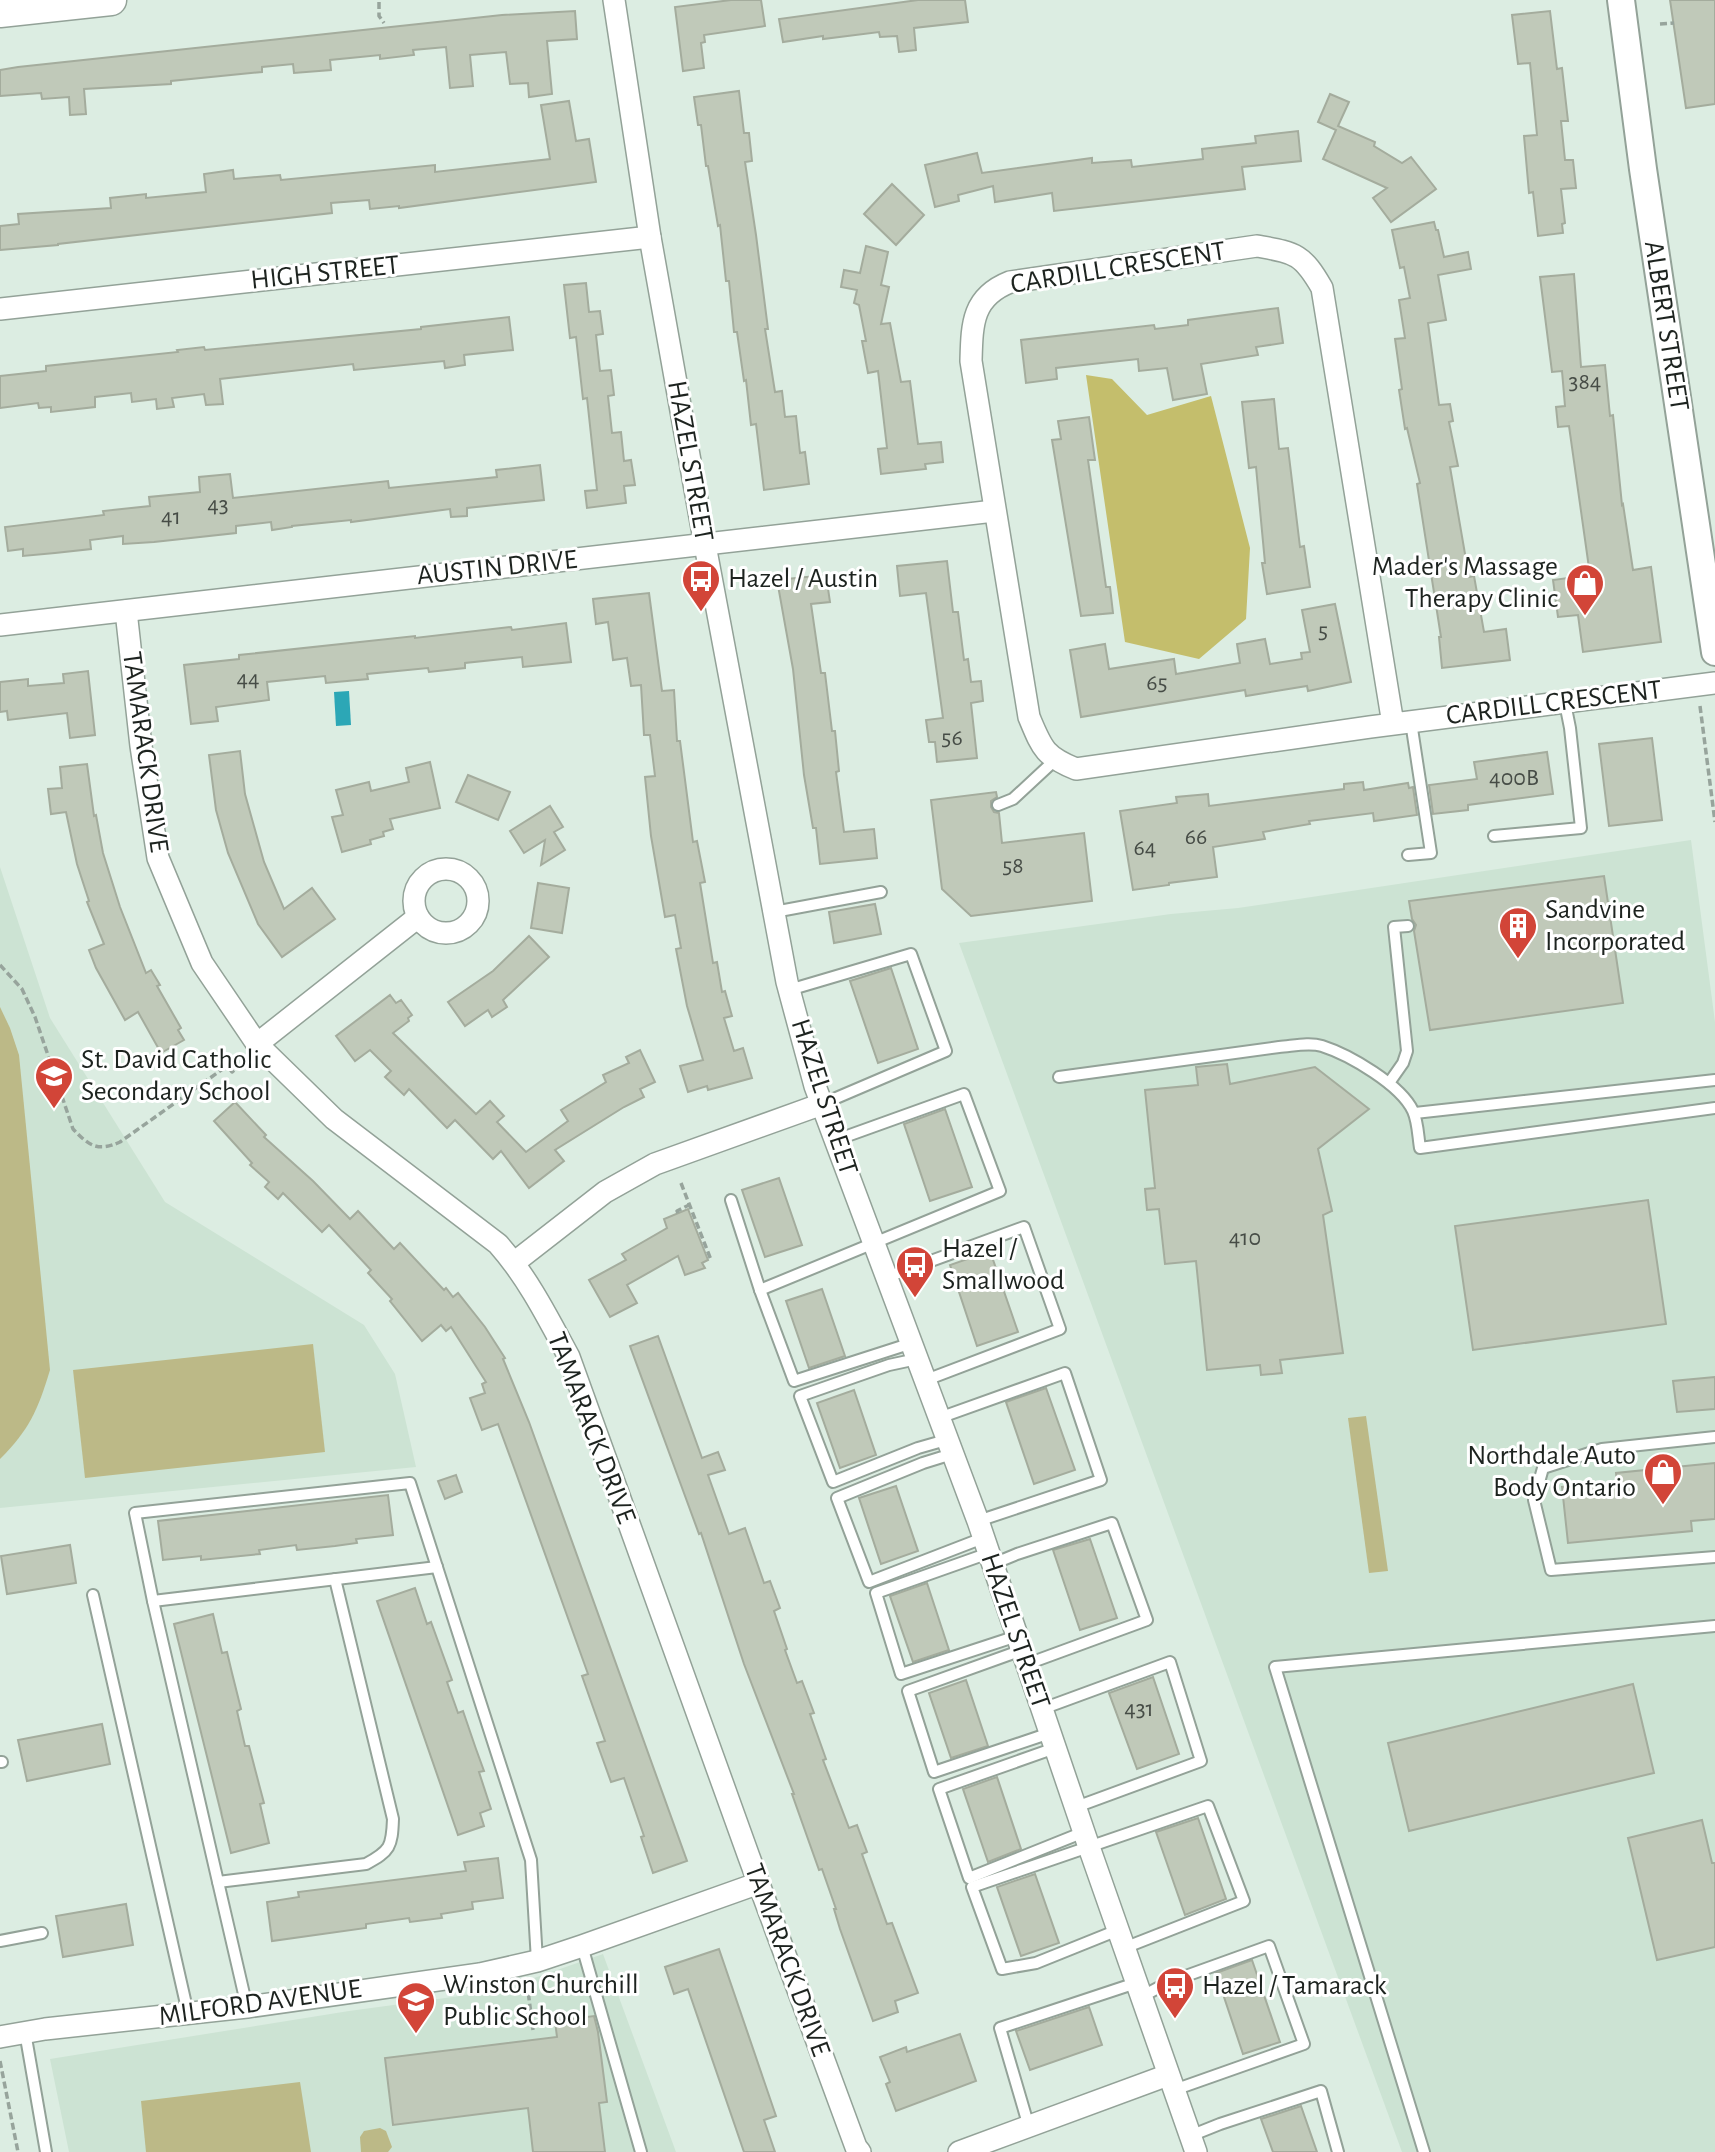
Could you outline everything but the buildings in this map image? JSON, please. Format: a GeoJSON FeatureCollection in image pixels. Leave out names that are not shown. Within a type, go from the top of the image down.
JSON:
{"type":"FeatureCollection","features":[{"type":"Feature","properties":{"kind":"main road"},"geometry":{"type":"LineString","coordinates":[[0,12],[111,0]]}},
{"type":"Feature","properties":{"kind":"street","name":"HAZEL STREET"},"geometry":{"type":"LineString","coordinates":[[614,0],[650,237],[705,545],[789,990],[814,1086],[986,1544],[1193,2144]]}},
{"type":"Feature","properties":{"kind":"street","name":"ALBERT STREET"},"geometry":{"type":"LineString","coordinates":[[1622,0],[1643,169],[1715,652]]}},
{"type":"Feature","properties":{"kind":"street","name":"HIGH STREET"},"geometry":{"type":"LineString","coordinates":[[0,309],[650,237]]}},
{"type":"Feature","properties":{"kind":"street","name":"CARDILL CRESCENT"},"geometry":{"type":"LineString","coordinates":[[1402,723],[1322,288],[1310,266],[1292,252],[1257,246],[1010,282],[993,289],[978,309],[972,333],[971,361],[1029,718],[1041,745],[1055,761],[1076,769],[1402,723],[1715,683]]}},
{"type":"Feature","properties":{"kind":"street","name":"AUSTIN DRIVE"},"geometry":{"type":"LineString","coordinates":[[0,625],[995,512]]}},
{"type":"Feature","properties":{"kind":"street","name":"TAMARACK DRIVE"},"geometry":{"type":"LineString","coordinates":[[126,611],[141,746],[158,858],[202,963],[257,1044],[334,1119],[498,1244],[530,1286],[569,1357],[759,1883],[860,2152]]}},
{"type":"Feature","properties":{"kind":"street"},"geometry":{"type":"LineString","coordinates":[[257,1044],[418,916]]}},
{"type":"Feature","properties":{"kind":"street"},"geometry":{"type":"LineString","coordinates":[[514,1262],[605,1192],[655,1164],[822,1104]]}},
{"type":"Feature","properties":{"kind":"street","name":"MILFORD AVENUE"},"geometry":{"type":"LineString","coordinates":[[0,2037],[247,2007],[480,1974],[537,1961],[759,1883]]}},
{"type":"Feature","properties":{"kind":"street"},"geometry":{"type":"LineString","coordinates":[[959,2152],[1029,2127],[1171,2083]]}},
{"type":"Feature","properties":{"kind":"lane"},"geometry":{"type":"LineString","coordinates":[[1494,836],[1581,828],[1565,704]]}},
{"type":"Feature","properties":{"kind":"lane"},"geometry":{"type":"LineString","coordinates":[[1402,723],[1431,853],[1408,855]]}},
{"type":"Feature","properties":{"kind":"lane"},"geometry":{"type":"LineString","coordinates":[[998,806],[1013,799],[1055,761]]}},
{"type":"Feature","properties":{"kind":"lane"},"geometry":{"type":"LineString","coordinates":[[774,912],[881,892]]}},
{"type":"Feature","properties":{"kind":"lane"},"geometry":{"type":"LineString","coordinates":[[1389,1083],[1403,1063],[1407,1051],[1394,928],[1408,926]]}},
{"type":"Feature","properties":{"kind":"lane"},"geometry":{"type":"LineString","coordinates":[[789,990],[911,954],[946,1052],[822,1104]]}},
{"type":"Feature","properties":{"kind":"lane"},"geometry":{"type":"LineString","coordinates":[[1059,1077],[1311,1044],[1322,1046],[1349,1058],[1389,1083],[1407,1101],[1415,1113],[1420,1148],[1715,1108]]}},
{"type":"Feature","properties":{"kind":"lane"},"geometry":{"type":"LineString","coordinates":[[1415,1113],[1715,1080]]}},
{"type":"Feature","properties":{"kind":"lane"},"geometry":{"type":"LineString","coordinates":[[760,1290],[1000,1191],[964,1094],[836,1140]]}},
{"type":"Feature","properties":{"kind":"lane"},"geometry":{"type":"LineString","coordinates":[[731,1200],[760,1290],[794,1381],[914,1351]]}},
{"type":"Feature","properties":{"kind":"lane"},"geometry":{"type":"LineString","coordinates":[[887,1277],[1024,1227],[1060,1329],[926,1380]]}},
{"type":"Feature","properties":{"kind":"lane"},"geometry":{"type":"LineString","coordinates":[[914,1351],[889,1365],[800,1396],[833,1482],[918,1448],[949,1447]]}},
{"type":"Feature","properties":{"kind":"lane"},"geometry":{"type":"LineString","coordinates":[[939,1418],[1065,1373],[1101,1480],[986,1544],[876,1593],[901,1674],[1022,1650],[1147,1620],[1112,1523],[1017,1554],[986,1544],[869,1581],[837,1498],[923,1462],[949,1447]]}},
{"type":"Feature","properties":{"kind":"lane"},"geometry":{"type":"LineString","coordinates":[[1715,1437],[1602,1449],[1543,1468],[1534,1500],[1551,1570],[1715,1557]]}},
{"type":"Feature","properties":{"kind":"lane"},"geometry":{"type":"LineString","coordinates":[[247,2007],[135,1513],[410,1483],[531,1860],[537,1961]]}},
{"type":"Feature","properties":{"kind":"lane"},"geometry":{"type":"LineString","coordinates":[[153,1601],[437,1567]]}},
{"type":"Feature","properties":{"kind":"lane"},"geometry":{"type":"LineString","coordinates":[[218,1882],[366,1864],[386,1853],[392,1841],[393,1819],[335,1579]]}},
{"type":"Feature","properties":{"kind":"lane"},"geometry":{"type":"LineString","coordinates":[[93,1595],[188,2014]]}},
{"type":"Feature","properties":{"kind":"lane"},"geometry":{"type":"LineString","coordinates":[[1424,2152],[1275,1667],[1715,1626]]}},
{"type":"Feature","properties":{"kind":"lane"},"geometry":{"type":"LineString","coordinates":[[1022,1650],[908,1692],[934,1772],[1053,1741]]}},
{"type":"Feature","properties":{"kind":"lane"},"geometry":{"type":"LineString","coordinates":[[1042,1709],[1170,1662],[1201,1761],[1076,1807]]}},
{"type":"Feature","properties":{"kind":"lane"},"geometry":{"type":"LineString","coordinates":[[1053,1741],[939,1789],[969,1878],[1086,1840],[1208,1806],[1244,1901],[1036,1963],[1002,1969],[972,1887],[1086,1840]]}},
{"type":"Feature","properties":{"kind":"lane"},"geometry":{"type":"LineString","coordinates":[[0,1941],[42,1933]]}},
{"type":"Feature","properties":{"kind":"lane"},"geometry":{"type":"LineString","coordinates":[[582,1946],[641,2152]]}},
{"type":"Feature","properties":{"kind":"lane"},"geometry":{"type":"LineString","coordinates":[[1029,2127],[1000,2028],[1169,1982],[1269,1946],[1304,2044],[1171,2083]]}},
{"type":"Feature","properties":{"kind":"lane"},"geometry":{"type":"LineString","coordinates":[[25,2032],[46,2152]]}},
{"type":"Feature","properties":{"kind":"lane"},"geometry":{"type":"LineString","coordinates":[[1193,2144],[1220,2124],[1321,2091],[1338,2152]]}},
{"type":"Feature","properties":{"kind":"path"},"geometry":{"type":"LineString","coordinates":[[379,2],[379,16],[384,23]]}},
{"type":"Feature","properties":{"kind":"path"},"geometry":{"type":"LineString","coordinates":[[1660,24],[1674,23]]}},
{"type":"Feature","properties":{"kind":"path"},"geometry":{"type":"LineString","coordinates":[[0,965],[22,989],[73,1129],[82,1139],[96,1147],[107,1148],[120,1142],[227,1066]]}},
{"type":"Feature","properties":{"kind":"path"},"geometry":{"type":"LineString","coordinates":[[225,1054],[236,1069],[232,1072],[227,1066],[221,1058],[225,1054]]}},
{"type":"Feature","properties":{"kind":"path"},"geometry":{"type":"LineString","coordinates":[[681,1183],[710,1259]]}},
{"type":"Feature","properties":{"kind":"path"},"geometry":{"type":"LineString","coordinates":[[678,1213],[677,1211],[690,1205]]}},
{"type":"Feature","properties":{"kind":"path"},"geometry":{"type":"LineString","coordinates":[[0,2061],[18,2152]]}},
{"type":"Feature","properties":{"kind":"shaded area"},"geometry":{"type":"Polygon","coordinates":[[[1086,375],[1112,379],[1147,415],[1211,396],[1250,548],[1246,619],[1199,659],[1125,642],[1086,375]]]}},
{"type":"Feature","properties":{"kind":"shaded area"},"geometry":{"type":"Polygon","coordinates":[[[1691,840],[1715,1022],[1715,2152],[1402,2152],[959,943],[1171,914],[1238,908],[1691,840]]]}},
{"type":"Feature","properties":{"kind":"shaded area","name":"St. David Catholic Secondary School"},"geometry":{"type":"Polygon","coordinates":[[[0,867],[50,1018],[165,1202],[364,1325],[395,1374],[416,1467],[0,1508],[0,867]]]}},
{"type":"Feature","properties":{"kind":"shaded area"},"geometry":{"type":"Polygon","coordinates":[[[0,1007],[19,1055],[50,1370],[31,1419],[0,1459],[0,1007]]]}},
{"type":"Feature","properties":{"kind":"shaded area"},"geometry":{"type":"Polygon","coordinates":[[[313,1344],[325,1452],[85,1478],[73,1370],[313,1344]]]}},
{"type":"Feature","properties":{"kind":"shaded area"},"geometry":{"type":"Polygon","coordinates":[[[1366,1416],[1388,1571],[1369,1573],[1348,1418],[1366,1416]]]}},
{"type":"Feature","properties":{"kind":"shaded area","name":"Winston Churchill Public School"},"geometry":{"type":"Polygon","coordinates":[[[603,1954],[676,2152],[69,2152],[50,2059],[460,1996],[517,1984],[603,1954]]]}},
{"type":"Feature","properties":{"kind":"shaded area"},"geometry":{"type":"Polygon","coordinates":[[[300,2082],[311,2152],[146,2152],[141,2101],[300,2082]]]}},
{"type":"Feature","properties":{"kind":"shaded area"},"geometry":{"type":"Polygon","coordinates":[[[380,2128],[386,2131],[392,2147],[388,2152],[361,2152],[360,2137],[364,2131],[380,2128]]]}},
{"type":"Feature","properties":{"kind":"water"},"geometry":{"type":"Polygon","coordinates":[[[349,691],[351,725],[336,726],[334,692],[349,691]]]}},
{"type":"Feature","properties":{"kind":"place","name":"Hazel / Austin"},"geometry":{"type":"Point","coordinates":[701,613]}},
{"type":"Feature","properties":{"kind":"place","name":"Mader's Massage Therapy Clinic"},"geometry":{"type":"Point","coordinates":[1585,617]}},
{"type":"Feature","properties":{"kind":"place","name":"Sandvine Incorporated"},"geometry":{"type":"Point","coordinates":[1518,960]}},
{"type":"Feature","properties":{"kind":"place","name":"St. David Catholic Secondary School"},"geometry":{"type":"Point","coordinates":[54,1110]}},
{"type":"Feature","properties":{"kind":"place","name":"Hazel / Smallwood"},"geometry":{"type":"Point","coordinates":[915,1299]}},
{"type":"Feature","properties":{"kind":"place","name":"Northdale Auto Body Ontario"},"geometry":{"type":"Point","coordinates":[1663,1506]}},
{"type":"Feature","properties":{"kind":"place","name":"Hazel / Tamarack"},"geometry":{"type":"Point","coordinates":[1175,2020]}},
{"type":"Feature","properties":{"kind":"place","name":"Winston Churchill Public School"},"geometry":{"type":"Point","coordinates":[416,2035]}}]}
